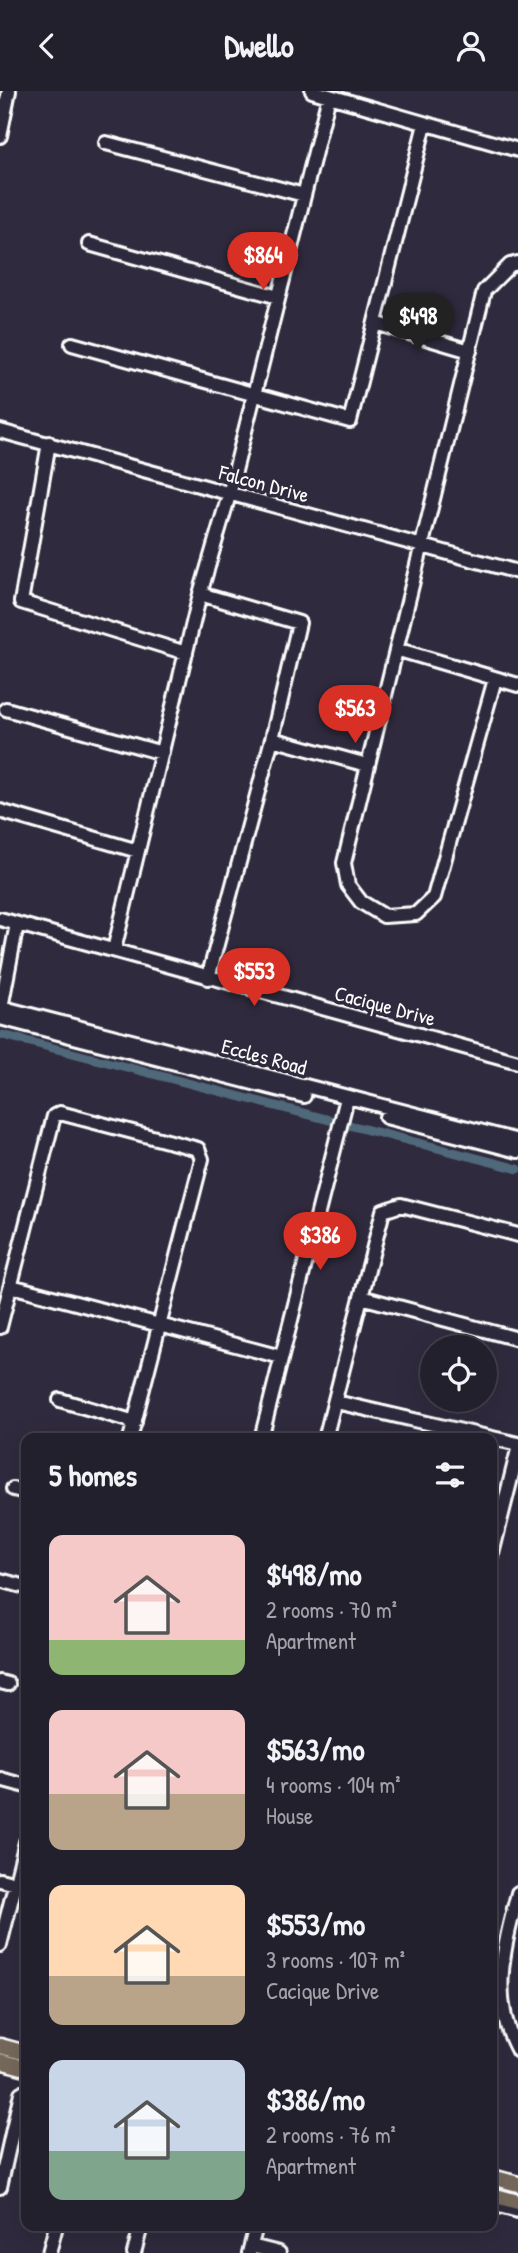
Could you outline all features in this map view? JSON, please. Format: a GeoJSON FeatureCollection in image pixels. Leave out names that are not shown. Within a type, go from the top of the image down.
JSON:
{"type":"FeatureCollection","features":[{"type":"Feature","properties":{"kind":"main road"},"geometry":{"type":"LineString","coordinates":[[0,2046],[21,2052]]}},
{"type":"Feature","properties":{"kind":"main road"},"geometry":{"type":"LineString","coordinates":[[0,2061],[21,2067]]}},
{"type":"Feature","properties":{"kind":"main road"},"geometry":{"type":"LineString","coordinates":[[497,2178],[518,2184]]}},
{"type":"Feature","properties":{"kind":"main road"},"geometry":{"type":"LineString","coordinates":[[497,2196],[518,2202]]}},
{"type":"Feature","properties":{"kind":"street"},"geometry":{"type":"LineString","coordinates":[[0,136],[9,91]]}},
{"type":"Feature","properties":{"kind":"street"},"geometry":{"type":"LineString","coordinates":[[312,91],[518,150]]}},
{"type":"Feature","properties":{"kind":"street"},"geometry":{"type":"LineString","coordinates":[[114,950],[200,594],[229,495],[329,96]]}},
{"type":"Feature","properties":{"kind":"street"},"geometry":{"type":"LineString","coordinates":[[72,344],[350,421],[425,124]]}},
{"type":"Feature","properties":{"kind":"street"},"geometry":{"type":"LineString","coordinates":[[106,143],[304,195]]}},
{"type":"Feature","properties":{"kind":"street"},"geometry":{"type":"LineString","coordinates":[[89,244],[278,297]]}},
{"type":"Feature","properties":{"kind":"street"},"geometry":{"type":"LineString","coordinates":[[495,679],[434,897],[416,914],[384,916],[361,902],[348,885],[344,863],[366,765],[399,650],[420,546],[484,291],[510,265],[518,264]]}},
{"type":"Feature","properties":{"kind":"street"},"geometry":{"type":"LineString","coordinates":[[375,323],[470,351]]}},
{"type":"Feature","properties":{"kind":"street","name":"Falcon Drive"},"geometry":{"type":"LineString","coordinates":[[0,431],[518,572]]}},
{"type":"Feature","properties":{"kind":"street"},"geometry":{"type":"LineString","coordinates":[[49,443],[21,602],[186,653]]}},
{"type":"Feature","properties":{"kind":"street"},"geometry":{"type":"LineString","coordinates":[[200,594],[299,623],[272,739],[208,978]]}},
{"type":"Feature","properties":{"kind":"street"},"geometry":{"type":"LineString","coordinates":[[399,650],[518,685]]}},
{"type":"Feature","properties":{"kind":"street"},"geometry":{"type":"LineString","coordinates":[[6,709],[162,753]]}},
{"type":"Feature","properties":{"kind":"street"},"geometry":{"type":"LineString","coordinates":[[272,739],[366,765]]}},
{"type":"Feature","properties":{"kind":"street"},"geometry":{"type":"LineString","coordinates":[[0,811],[138,851]]}},
{"type":"Feature","properties":{"kind":"street","name":"Cacique Drive"},"geometry":{"type":"LineString","coordinates":[[0,919],[518,1062]]}},
{"type":"Feature","properties":{"kind":"street"},"geometry":{"type":"LineString","coordinates":[[0,1011],[17,924]]}},
{"type":"Feature","properties":{"kind":"street","name":"Eccles Road"},"geometry":{"type":"LineString","coordinates":[[0,1011],[346,1102],[518,1151]]}},
{"type":"Feature","properties":{"kind":"street"},"geometry":{"type":"LineString","coordinates":[[262,1433],[346,1102]]}},
{"type":"Feature","properties":{"kind":"street","name":"Eccles Road"},"geometry":{"type":"LineString","coordinates":[[346,1102],[518,1141]]}},
{"type":"Feature","properties":{"kind":"street"},"geometry":{"type":"LineString","coordinates":[[0,1327],[52,1120],[60,1113],[198,1149],[202,1154],[132,1433]]}},
{"type":"Feature","properties":{"kind":"street"},"geometry":{"type":"LineString","coordinates":[[328,1433],[383,1211],[391,1206],[401,1205],[518,1235]]}},
{"type":"Feature","properties":{"kind":"street"},"geometry":{"type":"LineString","coordinates":[[11,1286],[281,1357]]}},
{"type":"Feature","properties":{"kind":"street"},"geometry":{"type":"LineString","coordinates":[[361,1297],[518,1339]]}},
{"type":"Feature","properties":{"kind":"street"},"geometry":{"type":"LineString","coordinates":[[60,1400],[135,1422]]}},
{"type":"Feature","properties":{"kind":"street"},"geometry":{"type":"LineString","coordinates":[[336,1402],[470,1433]]}},
{"type":"Feature","properties":{"kind":"street"},"geometry":{"type":"LineString","coordinates":[[497,1439],[518,1444]]}},
{"type":"Feature","properties":{"kind":"street"},"geometry":{"type":"LineString","coordinates":[[497,1532],[518,1450]]}},
{"type":"Feature","properties":{"kind":"street"},"geometry":{"type":"LineString","coordinates":[[0,1580],[21,1586]]}},
{"type":"Feature","properties":{"kind":"street"},"geometry":{"type":"LineString","coordinates":[[0,1779],[21,1785]]}},
{"type":"Feature","properties":{"kind":"street"},"geometry":{"type":"LineString","coordinates":[[0,1945],[21,1863]]}},
{"type":"Feature","properties":{"kind":"street"},"geometry":{"type":"LineString","coordinates":[[0,1880],[16,1884]]}},
{"type":"Feature","properties":{"kind":"street"},"geometry":{"type":"LineString","coordinates":[[518,1893],[505,1942],[500,1981],[505,2019],[518,2051]]}},
{"type":"Feature","properties":{"kind":"street"},"geometry":{"type":"LineString","coordinates":[[0,2185],[21,2092]]}},
{"type":"Feature","properties":{"kind":"street"},"geometry":{"type":"LineString","coordinates":[[497,2205],[518,2211]]}},
{"type":"Feature","properties":{"kind":"street"},"geometry":{"type":"LineString","coordinates":[[49,2253],[55,2231]]}},
{"type":"Feature","properties":{"kind":"street"},"geometry":{"type":"LineString","coordinates":[[134,2253],[140,2231]]}},
{"type":"Feature","properties":{"kind":"street"},"geometry":{"type":"LineString","coordinates":[[255,2231],[250,2249],[279,2253]]}},
{"type":"Feature","properties":{"kind":"waterway"},"geometry":{"type":"LineString","coordinates":[[3,1035],[518,1169]]}},
{"type":"Feature","properties":{"kind":"waterway"},"geometry":{"type":"LineString","coordinates":[[497,2187],[518,2193]]}}]}
